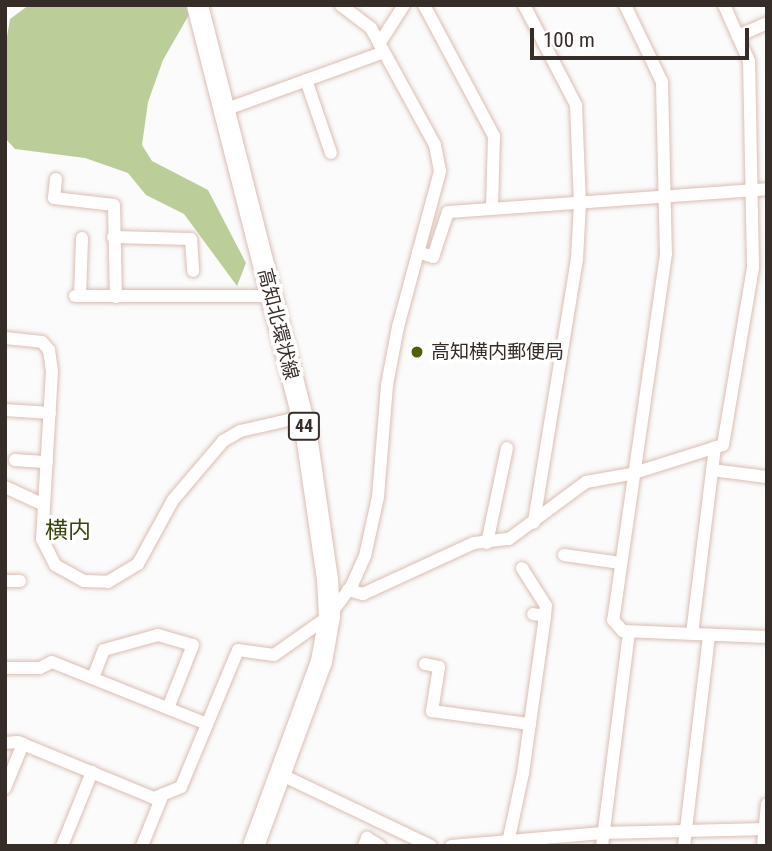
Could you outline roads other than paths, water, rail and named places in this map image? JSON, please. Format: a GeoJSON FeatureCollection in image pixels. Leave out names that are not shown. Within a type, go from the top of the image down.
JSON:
{"type":"FeatureCollection","features":[{"type":"Feature","properties":{"kind":"main road","name":"高知北環状線"},"geometry":{"type":"LineString","coordinates":[[197,5],[302,417],[317,489],[328,616],[316,680],[253,846]]}},
{"type":"Feature","properties":{"kind":"street"},"geometry":{"type":"LineString","coordinates":[[5,743],[23,744],[154,798],[181,787],[238,650],[274,655],[328,616],[348,590],[365,556],[378,498],[387,384],[418,252],[438,187],[438,156],[382,48],[363,19],[341,5]]}},
{"type":"Feature","properties":{"kind":"street"},"geometry":{"type":"LineString","coordinates":[[224,110],[382,48],[404,5]]}},
{"type":"Feature","properties":{"kind":"street"},"geometry":{"type":"LineString","coordinates":[[424,5],[494,136],[492,209]]}},
{"type":"Feature","properties":{"kind":"street"},"geometry":{"type":"LineString","coordinates":[[524,5],[576,105],[580,203],[577,259],[534,523]]}},
{"type":"Feature","properties":{"kind":"street"},"geometry":{"type":"LineString","coordinates":[[625,5],[663,82],[666,254],[631,474],[612,621],[622,632],[767,637]]}},
{"type":"Feature","properties":{"kind":"street"},"geometry":{"type":"LineString","coordinates":[[348,590],[363,594],[474,543],[509,539],[534,523],[574,487],[631,474],[723,445],[753,267],[749,61],[724,5]]}},
{"type":"Feature","properties":{"kind":"street"},"geometry":{"type":"LineString","coordinates":[[738,36],[767,23]]}},
{"type":"Feature","properties":{"kind":"street"},"geometry":{"type":"LineString","coordinates":[[306,80],[331,153]]}},
{"type":"Feature","properties":{"kind":"street"},"geometry":{"type":"LineString","coordinates":[[56,179],[54,198],[114,205],[116,297]]}},
{"type":"Feature","properties":{"kind":"street"},"geometry":{"type":"LineString","coordinates":[[418,252],[433,257],[448,212],[767,189]]}},
{"type":"Feature","properties":{"kind":"street"},"geometry":{"type":"LineString","coordinates":[[113,237],[191,239],[193,271]]}},
{"type":"Feature","properties":{"kind":"street"},"geometry":{"type":"LineString","coordinates":[[82,238],[77,296],[271,296]]}},
{"type":"Feature","properties":{"kind":"street"},"geometry":{"type":"LineString","coordinates":[[5,338],[42,342],[48,350],[50,413],[42,539],[55,565],[85,581],[108,582],[138,564],[173,500],[223,441],[240,431],[302,417]]}},
{"type":"Feature","properties":{"kind":"street"},"geometry":{"type":"LineString","coordinates":[[5,410],[50,413]]}},
{"type":"Feature","properties":{"kind":"street"},"geometry":{"type":"LineString","coordinates":[[692,634],[715,447]]}},
{"type":"Feature","properties":{"kind":"street"},"geometry":{"type":"LineString","coordinates":[[487,543],[507,448]]}},
{"type":"Feature","properties":{"kind":"street"},"geometry":{"type":"LineString","coordinates":[[15,460],[47,462]]}},
{"type":"Feature","properties":{"kind":"street"},"geometry":{"type":"LineString","coordinates":[[712,470],[767,477]]}},
{"type":"Feature","properties":{"kind":"street"},"geometry":{"type":"LineString","coordinates":[[5,487],[44,505]]}},
{"type":"Feature","properties":{"kind":"street"},"geometry":{"type":"LineString","coordinates":[[564,555],[620,563]]}},
{"type":"Feature","properties":{"kind":"street"},"geometry":{"type":"LineString","coordinates":[[509,838],[530,724],[539,615],[546,606],[522,568]]}},
{"type":"Feature","properties":{"kind":"street"},"geometry":{"type":"LineString","coordinates":[[5,581],[20,581]]}},
{"type":"Feature","properties":{"kind":"street"},"geometry":{"type":"LineString","coordinates":[[602,839],[629,632]]}},
{"type":"Feature","properties":{"kind":"street"},"geometry":{"type":"LineString","coordinates":[[93,678],[104,650],[158,635],[193,645],[168,708]]}},
{"type":"Feature","properties":{"kind":"street"},"geometry":{"type":"LineString","coordinates":[[684,846],[709,635]]}},
{"type":"Feature","properties":{"kind":"street"},"geometry":{"type":"LineString","coordinates":[[5,668],[40,668],[52,662],[207,724]]}},
{"type":"Feature","properties":{"kind":"street"},"geometry":{"type":"LineString","coordinates":[[425,664],[439,667],[432,711],[530,724]]}},
{"type":"Feature","properties":{"kind":"street"},"geometry":{"type":"LineString","coordinates":[[5,788],[23,744]]}},
{"type":"Feature","properties":{"kind":"street"},"geometry":{"type":"LineString","coordinates":[[62,846],[92,772]]}},
{"type":"Feature","properties":{"kind":"street"},"geometry":{"type":"LineString","coordinates":[[282,775],[431,846]]}},
{"type":"Feature","properties":{"kind":"street"},"geometry":{"type":"LineString","coordinates":[[142,846],[163,794]]}},
{"type":"Feature","properties":{"kind":"street"},"geometry":{"type":"LineString","coordinates":[[763,846],[767,804]]}},
{"type":"Feature","properties":{"kind":"street"},"geometry":{"type":"LineString","coordinates":[[451,846],[509,838],[602,839],[684,831],[765,829]]}},
{"type":"Feature","properties":{"kind":"street"},"geometry":{"type":"LineString","coordinates":[[364,846],[367,838],[380,846]]}},
{"type":"Feature","properties":{"kind":"place","name":"高知横内郵便局"},"geometry":{"type":"Point","coordinates":[417,352]}},
{"type":"Feature","properties":{"kind":"district","name":"横内"},"geometry":{"type":"Point","coordinates":[68,531]}}]}
